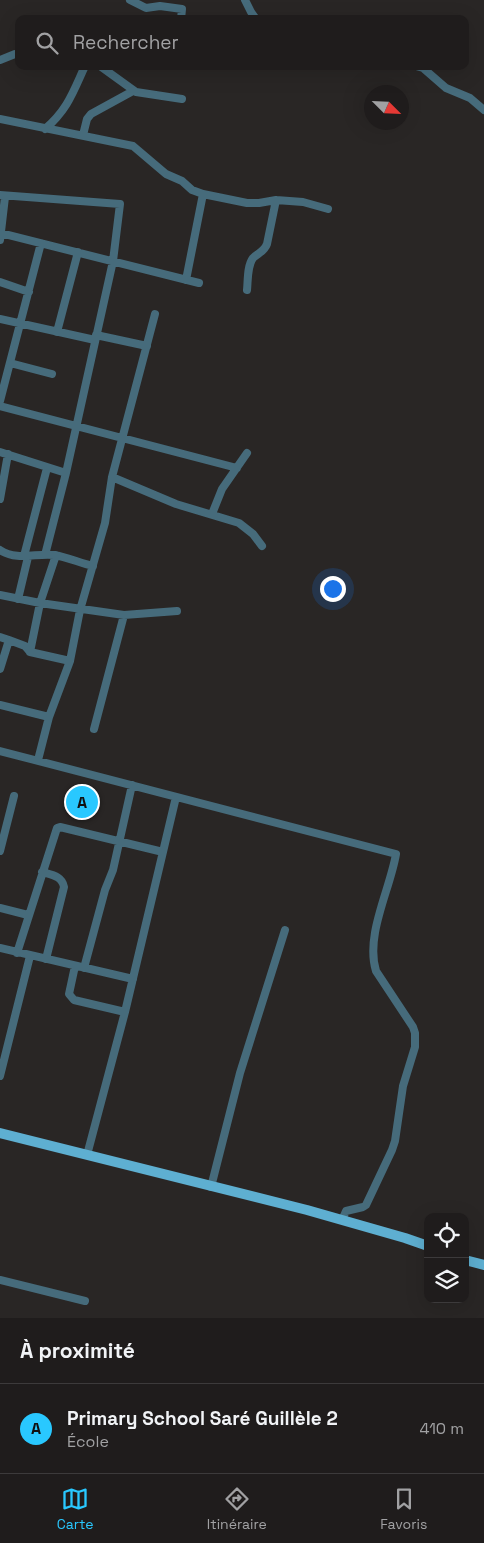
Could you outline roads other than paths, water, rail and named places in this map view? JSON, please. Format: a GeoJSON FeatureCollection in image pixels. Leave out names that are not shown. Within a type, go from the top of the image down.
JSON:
{"type":"FeatureCollection","features":[{"type":"Feature","properties":{"kind":"main road"},"geometry":{"type":"LineString","coordinates":[[0,1132],[342,1220],[424,1245]]}},
{"type":"Feature","properties":{"kind":"main road"},"geometry":{"type":"LineString","coordinates":[[469,1261],[484,1265]]}},
{"type":"Feature","properties":{"kind":"street"},"geometry":{"type":"LineString","coordinates":[[130,0],[146,8],[160,6],[182,9]]}},
{"type":"Feature","properties":{"kind":"street"},"geometry":{"type":"LineString","coordinates":[[177,0],[182,9],[182,15]]}},
{"type":"Feature","properties":{"kind":"street"},"geometry":{"type":"LineString","coordinates":[[245,0],[254,15]]}},
{"type":"Feature","properties":{"kind":"street"},"geometry":{"type":"LineString","coordinates":[[0,60],[15,54]]}},
{"type":"Feature","properties":{"kind":"street"},"geometry":{"type":"LineString","coordinates":[[46,128],[61,115],[67,106],[83,70]]}},
{"type":"Feature","properties":{"kind":"street"},"geometry":{"type":"LineString","coordinates":[[105,70],[133,91],[182,99]]}},
{"type":"Feature","properties":{"kind":"street"},"geometry":{"type":"LineString","coordinates":[[425,70],[446,88],[470,98],[484,110]]}},
{"type":"Feature","properties":{"kind":"street"},"geometry":{"type":"LineString","coordinates":[[83,135],[88,116],[133,91]]}},
{"type":"Feature","properties":{"kind":"street"},"geometry":{"type":"LineString","coordinates":[[0,119],[133,146],[166,174],[182,180],[196,193],[247,203],[276,200],[303,202],[328,209]]}},
{"type":"Feature","properties":{"kind":"street"},"geometry":{"type":"LineString","coordinates":[[186,280],[203,194]]}},
{"type":"Feature","properties":{"kind":"street"},"geometry":{"type":"LineString","coordinates":[[45,555],[66,473],[113,261],[120,204],[3,196],[1,235],[41,243],[78,252],[113,261],[186,280],[199,283]]}},
{"type":"Feature","properties":{"kind":"street"},"geometry":{"type":"LineString","coordinates":[[247,290],[251,263],[254,257],[265,250],[267,244],[276,200]]}},
{"type":"Feature","properties":{"kind":"street"},"geometry":{"type":"LineString","coordinates":[[0,401],[41,243]]}},
{"type":"Feature","properties":{"kind":"street"},"geometry":{"type":"LineString","coordinates":[[57,332],[78,252]]}},
{"type":"Feature","properties":{"kind":"street"},"geometry":{"type":"LineString","coordinates":[[0,282],[29,292]]}},
{"type":"Feature","properties":{"kind":"street"},"geometry":{"type":"LineString","coordinates":[[38,760],[49,717],[70,661],[80,610],[106,523],[112,477],[155,314]]}},
{"type":"Feature","properties":{"kind":"street"},"geometry":{"type":"LineString","coordinates":[[0,319],[57,332],[147,346]]}},
{"type":"Feature","properties":{"kind":"street"},"geometry":{"type":"LineString","coordinates":[[10,363],[52,374]]}},
{"type":"Feature","properties":{"kind":"street"},"geometry":{"type":"LineString","coordinates":[[0,406],[237,468]]}},
{"type":"Feature","properties":{"kind":"street"},"geometry":{"type":"LineString","coordinates":[[0,494],[4,453],[66,473]]}},
{"type":"Feature","properties":{"kind":"street"},"geometry":{"type":"LineString","coordinates":[[212,514],[222,489],[247,454]]}},
{"type":"Feature","properties":{"kind":"street"},"geometry":{"type":"LineString","coordinates":[[18,599],[47,468]]}},
{"type":"Feature","properties":{"kind":"street"},"geometry":{"type":"LineString","coordinates":[[112,477],[176,504],[239,523],[253,534],[262,546]]}},
{"type":"Feature","properties":{"kind":"street"},"geometry":{"type":"LineString","coordinates":[[0,550],[7,554],[26,556],[56,555],[93,566]]}},
{"type":"Feature","properties":{"kind":"street"},"geometry":{"type":"LineString","coordinates":[[30,652],[40,603],[56,555]]}},
{"type":"Feature","properties":{"kind":"street"},"geometry":{"type":"LineString","coordinates":[[0,594],[80,610],[124,615],[177,611]]}},
{"type":"Feature","properties":{"kind":"street"},"geometry":{"type":"LineString","coordinates":[[94,729],[124,615]]}},
{"type":"Feature","properties":{"kind":"street"},"geometry":{"type":"LineString","coordinates":[[0,636],[25,646],[30,652],[70,661]]}},
{"type":"Feature","properties":{"kind":"street"},"geometry":{"type":"LineString","coordinates":[[0,669],[9,640]]}},
{"type":"Feature","properties":{"kind":"street"},"geometry":{"type":"LineString","coordinates":[[0,705],[49,717]]}},
{"type":"Feature","properties":{"kind":"street"},"geometry":{"type":"LineString","coordinates":[[0,750],[396,854],[376,930],[373,961],[376,971],[413,1027],[415,1047],[403,1086],[392,1150],[366,1205],[346,1211],[342,1220]]}},
{"type":"Feature","properties":{"kind":"street"},"geometry":{"type":"LineString","coordinates":[[84,968],[105,890],[113,870],[132,785]]}},
{"type":"Feature","properties":{"kind":"street"},"geometry":{"type":"LineString","coordinates":[[0,851],[14,796]]}},
{"type":"Feature","properties":{"kind":"street"},"geometry":{"type":"LineString","coordinates":[[87,1155],[125,1012],[176,796]]}},
{"type":"Feature","properties":{"kind":"street"},"geometry":{"type":"LineString","coordinates":[[17,953],[57,828],[60,827],[163,852]]}},
{"type":"Feature","properties":{"kind":"street"},"geometry":{"type":"LineString","coordinates":[[42,872],[61,878],[64,887],[46,959]]}},
{"type":"Feature","properties":{"kind":"street"},"geometry":{"type":"LineString","coordinates":[[0,908],[28,915]]}},
{"type":"Feature","properties":{"kind":"street"},"geometry":{"type":"LineString","coordinates":[[211,1187],[240,1073],[285,930]]}},
{"type":"Feature","properties":{"kind":"street"},"geometry":{"type":"LineString","coordinates":[[0,948],[133,979]]}},
{"type":"Feature","properties":{"kind":"street"},"geometry":{"type":"LineString","coordinates":[[0,1076],[30,956]]}},
{"type":"Feature","properties":{"kind":"street"},"geometry":{"type":"LineString","coordinates":[[75,966],[69,994],[70,998],[125,1012]]}},
{"type":"Feature","properties":{"kind":"street"},"geometry":{"type":"LineString","coordinates":[[0,1280],[85,1301]]}},
{"type":"Feature","properties":{"kind":"place","name":"Primary School Saré Guillèle 2"},"geometry":{"type":"Point","coordinates":[82,802]}}]}
